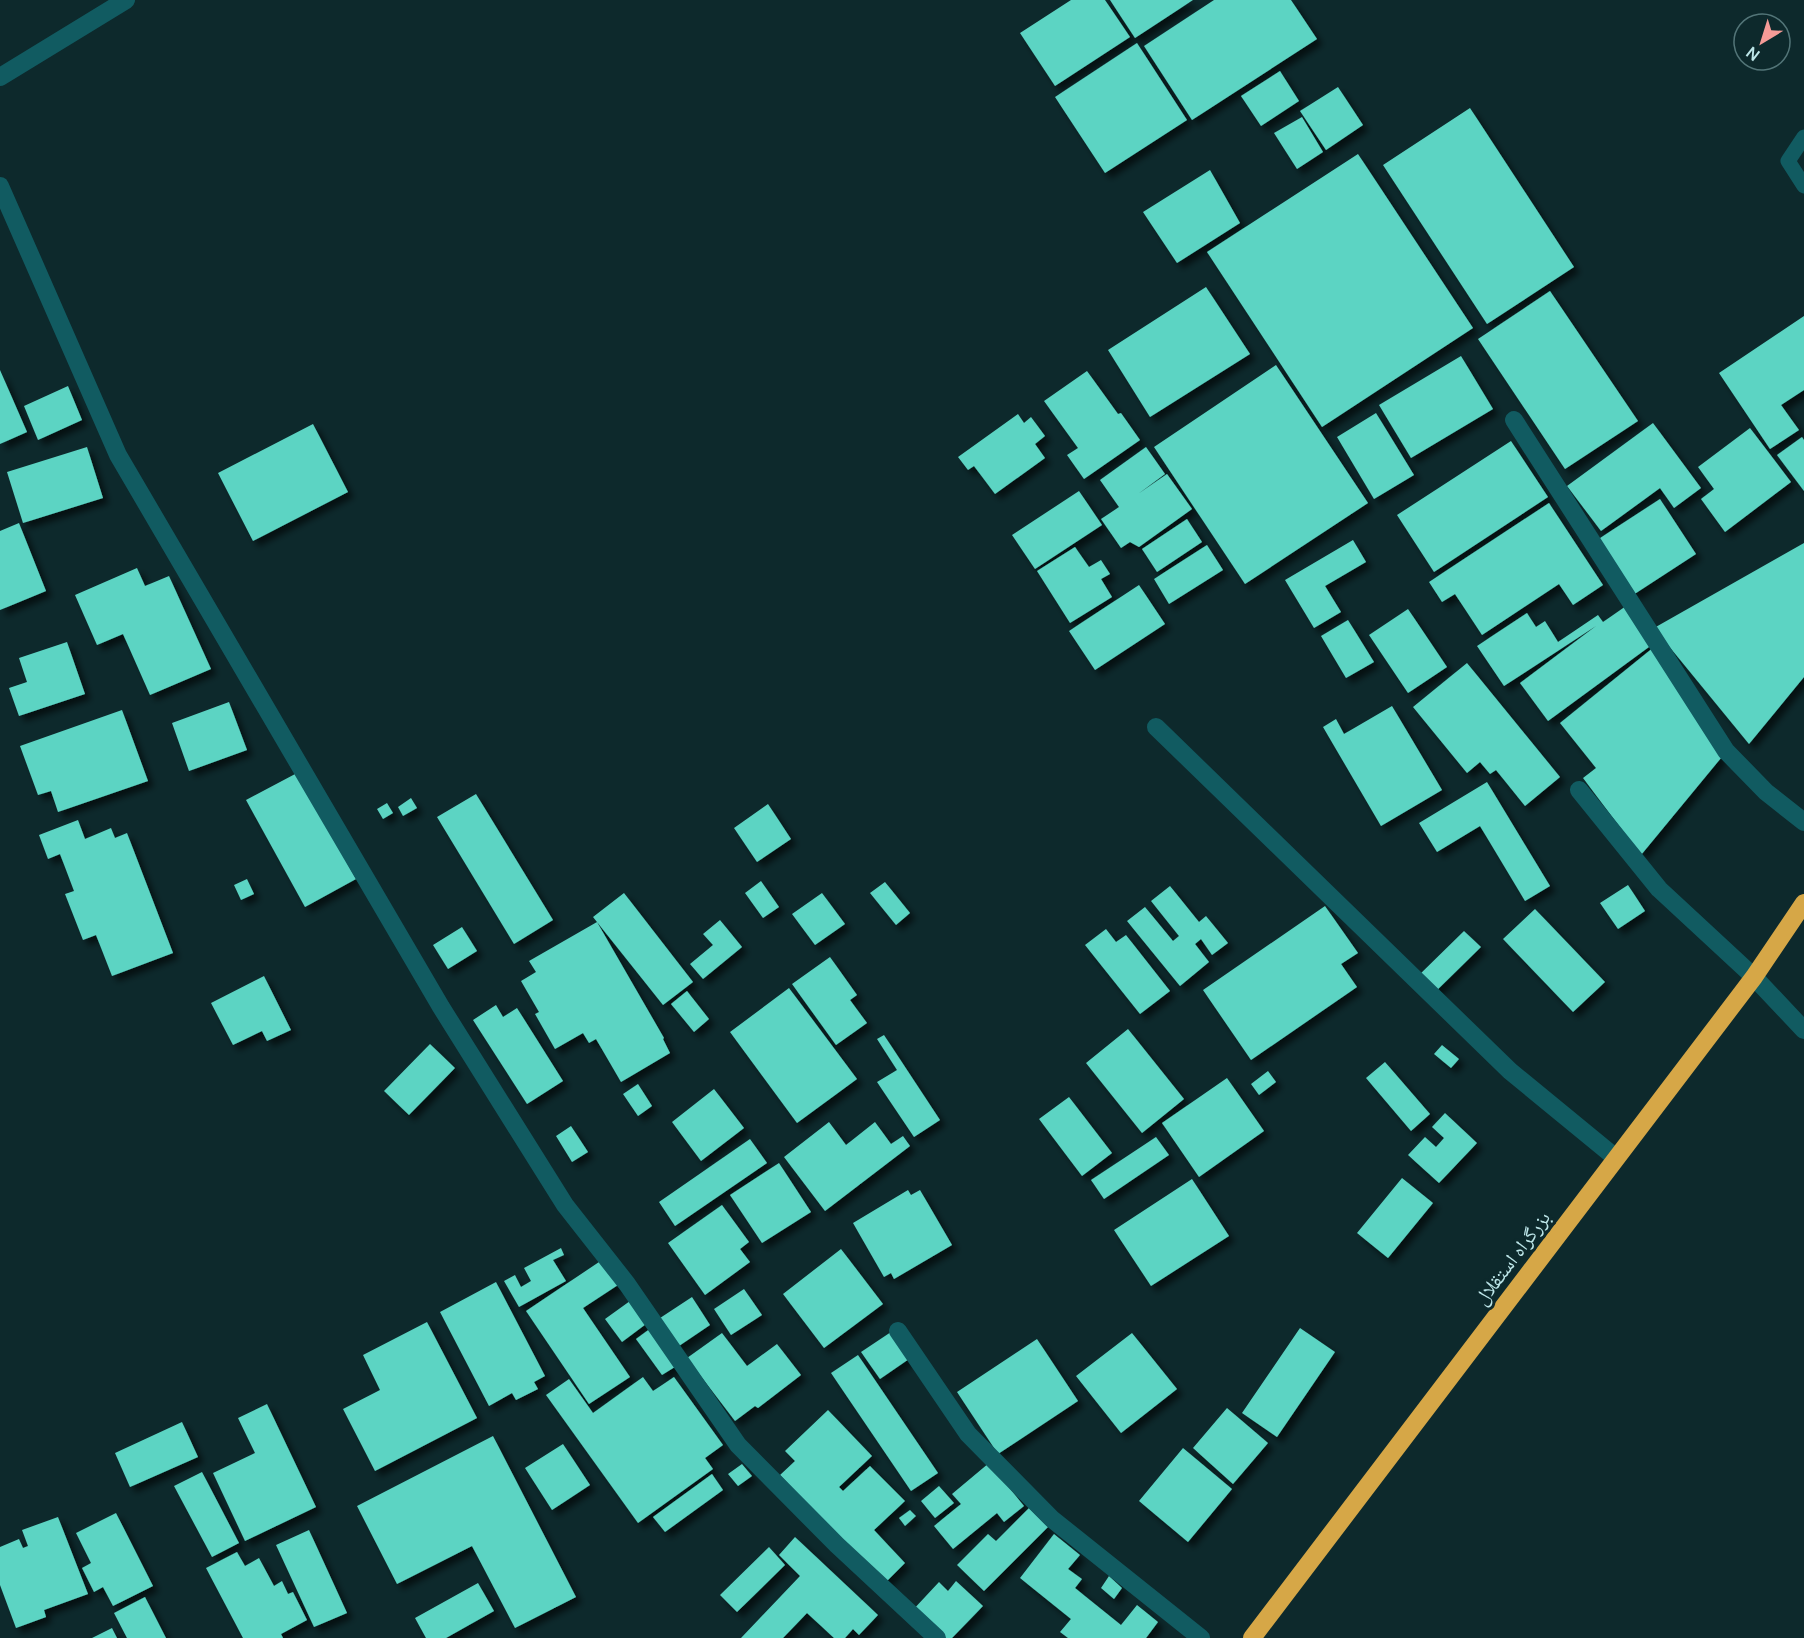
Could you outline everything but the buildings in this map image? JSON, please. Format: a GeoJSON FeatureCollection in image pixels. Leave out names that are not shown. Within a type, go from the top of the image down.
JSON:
{"type":"FeatureCollection","features":[{"type":"Feature","properties":{"kind":"highway","name":"بزرگراه استقلال"},"geometry":{"type":"LineString","coordinates":[[1252,1638],[1754,976],[1804,903]]}},
{"type":"Feature","properties":{"kind":"street"},"geometry":{"type":"LineString","coordinates":[[0,76],[126,0]]}},
{"type":"Feature","properties":{"kind":"street"},"geometry":{"type":"LineString","coordinates":[[0,186],[118,455],[441,1007],[565,1205],[627,1284],[738,1444],[837,1545],[937,1638]]}},
{"type":"Feature","properties":{"kind":"street"},"geometry":{"type":"LineString","coordinates":[[1514,420],[1726,751],[1766,792],[1804,822]]}},
{"type":"Feature","properties":{"kind":"street"},"geometry":{"type":"LineString","coordinates":[[1156,726],[1510,1071],[1616,1158]]}},
{"type":"Feature","properties":{"kind":"street"},"geometry":{"type":"LineString","coordinates":[[1579,790],[1659,889],[1754,976],[1804,1030]]}},
{"type":"Feature","properties":{"kind":"street"},"geometry":{"type":"LineString","coordinates":[[898,1331],[968,1434],[1052,1519],[1201,1638]]}},
{"type":"Feature","properties":{"kind":"lane"},"geometry":{"type":"LineString","coordinates":[[1804,137],[1788,161],[1804,186]]}}]}
